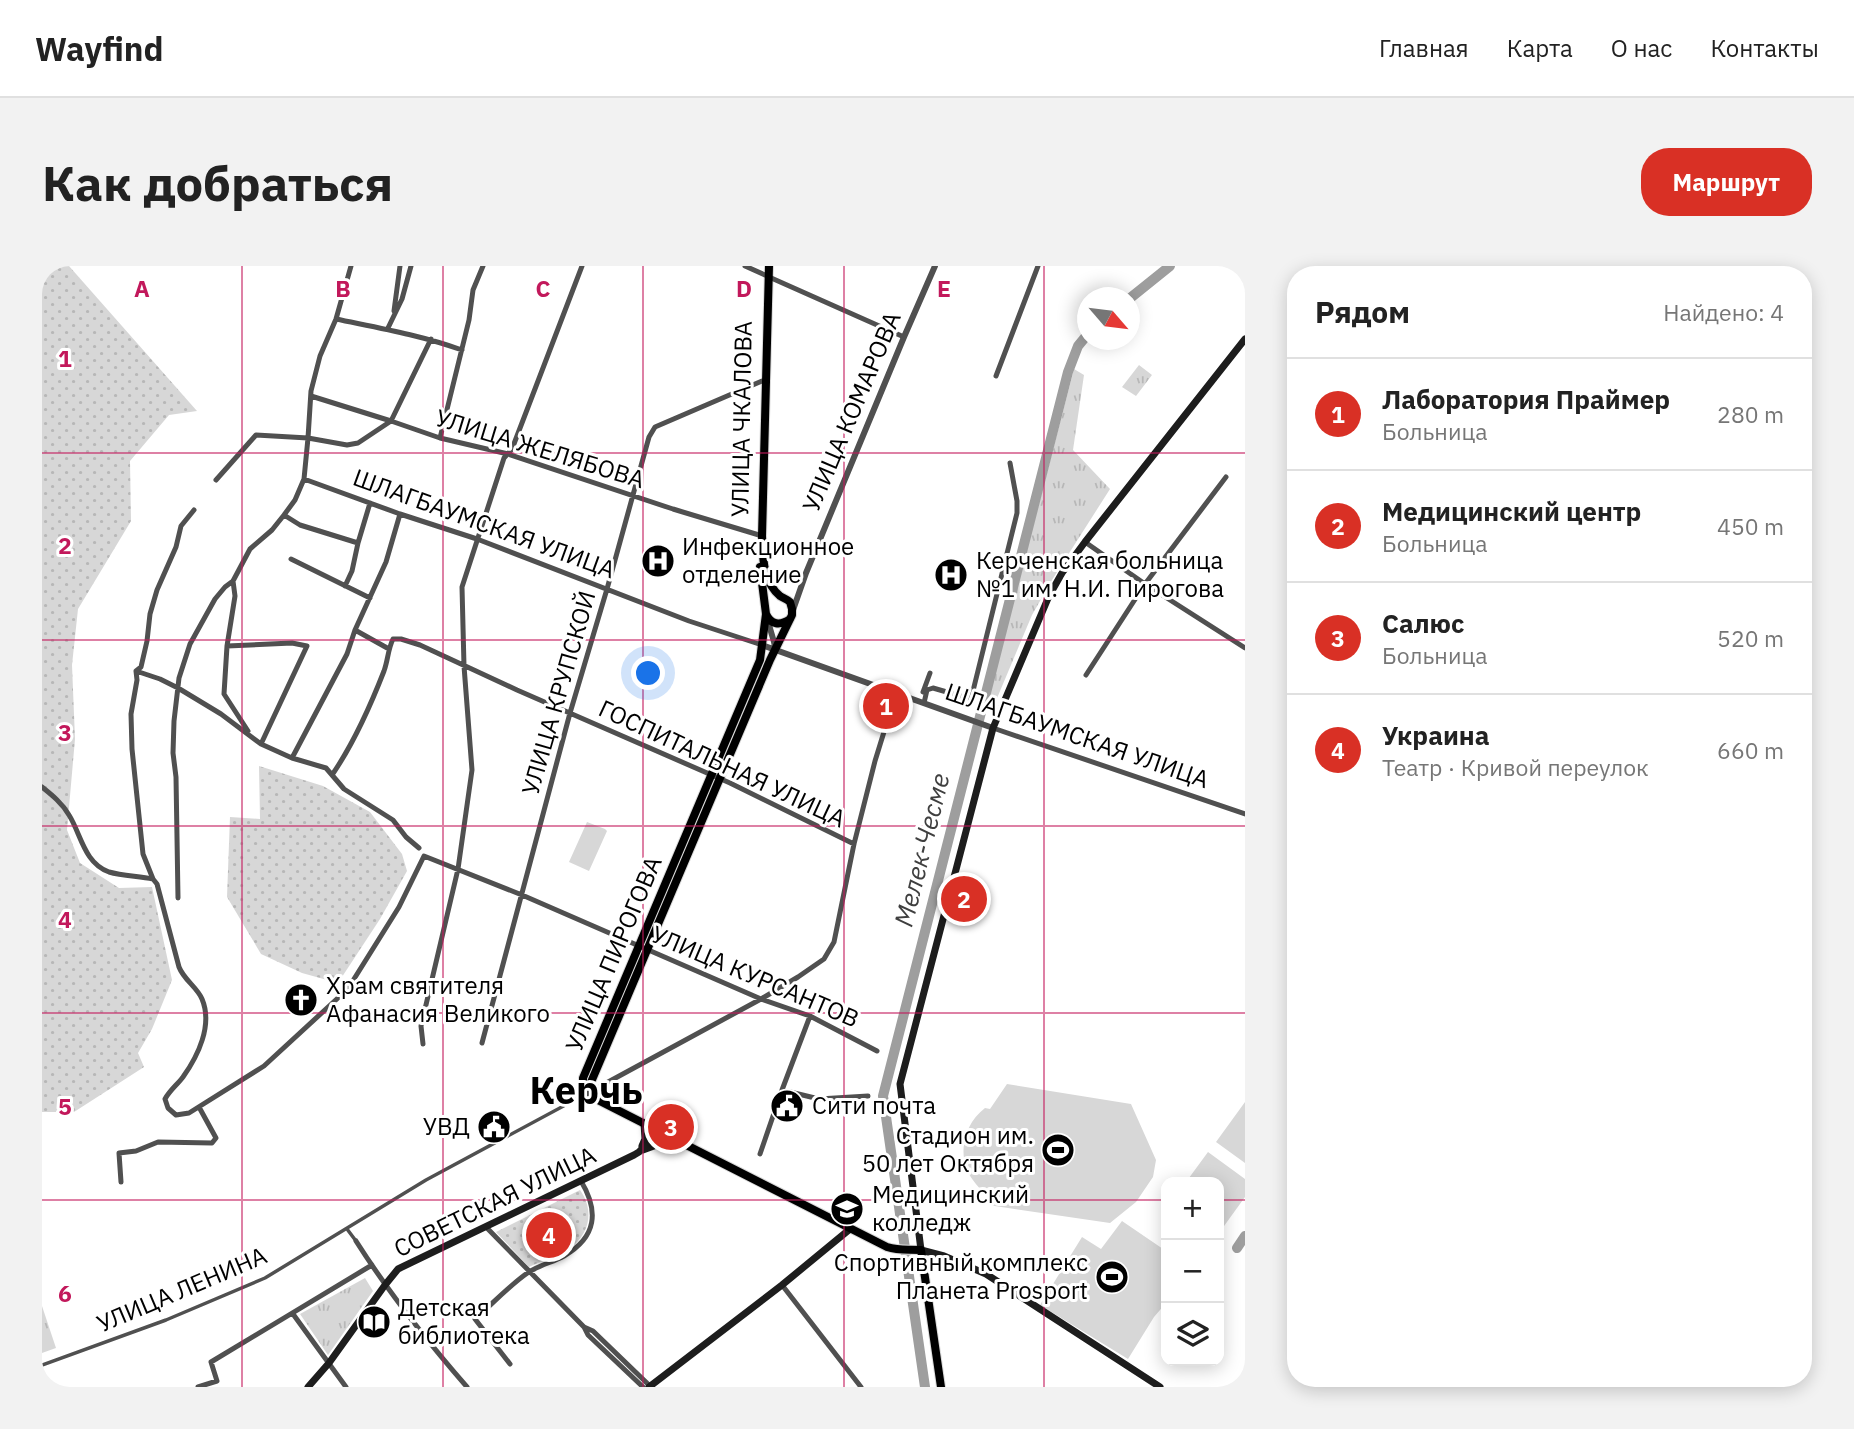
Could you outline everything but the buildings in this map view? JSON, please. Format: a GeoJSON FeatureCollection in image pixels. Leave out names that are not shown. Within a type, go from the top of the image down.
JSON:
{"type":"FeatureCollection","features":[{"type":"Feature","properties":{"kind":"main road","name":"УЛИЦА ЧКАЛОВА"},"geometry":{"type":"LineString","coordinates":[[766,612],[761,535],[767,271]]}},
{"type":"Feature","properties":{"kind":"main road"},"geometry":{"type":"LineString","coordinates":[[941,1387],[916,1250],[900,1084],[990,727],[1062,573],[1245,339]]}},
{"type":"Feature","properties":{"kind":"main road","name":"УЛИЦА ЧКАЛОВА"},"geometry":{"type":"LineString","coordinates":[[762,569],[769,582],[792,606],[791,617]]}},
{"type":"Feature","properties":{"kind":"main road"},"geometry":{"type":"LineString","coordinates":[[783,597],[769,601],[766,612],[768,619],[783,624],[791,617]]}},
{"type":"Feature","properties":{"kind":"main road","name":"УЛИЦА ПИРОГОВА"},"geometry":{"type":"LineString","coordinates":[[642,948],[760,660],[766,612]]}},
{"type":"Feature","properties":{"kind":"main road","name":"УЛИЦА КОМАРОВА"},"geometry":{"type":"LineString","coordinates":[[775,649],[791,617]]}},
{"type":"Feature","properties":{"kind":"main road","name":"УЛИЦА ПИРОГОВА"},"geometry":{"type":"LineString","coordinates":[[586,1094],[583,1078],[720,779],[775,649]]}},
{"type":"Feature","properties":{"kind":"main road"},"geometry":{"type":"LineString","coordinates":[[586,1094],[898,1251],[916,1250],[944,1256],[977,1270],[1160,1387]]}},
{"type":"Feature","properties":{"kind":"main road"},"geometry":{"type":"LineString","coordinates":[[639,1152],[645,1139],[644,1123]]}},
{"type":"Feature","properties":{"kind":"main road","name":"СОВЕТСКАЯ УЛИЦА"},"geometry":{"type":"LineString","coordinates":[[308,1387],[329,1363],[398,1269],[639,1152],[659,1131]]}},
{"type":"Feature","properties":{"kind":"main road"},"geometry":{"type":"LineString","coordinates":[[639,1152],[673,1139]]}},
{"type":"Feature","properties":{"kind":"main road"},"geometry":{"type":"LineString","coordinates":[[650,1387],[850,1229]]}},
{"type":"Feature","properties":{"kind":"street"},"geometry":{"type":"LineString","coordinates":[[178,898],[176,777],[173,753],[179,678],[190,643],[215,599],[233,581],[250,549],[272,530],[284,515],[295,500],[304,479],[311,391],[351,266]]}},
{"type":"Feature","properties":{"kind":"street"},"geometry":{"type":"LineString","coordinates":[[393,317],[400,266]]}},
{"type":"Feature","properties":{"kind":"street"},"geometry":{"type":"LineString","coordinates":[[388,328],[402,299],[411,266]]}},
{"type":"Feature","properties":{"kind":"street"},"geometry":{"type":"LineString","coordinates":[[440,438],[469,320],[473,289],[483,266]]}},
{"type":"Feature","properties":{"kind":"street"},"geometry":{"type":"LineString","coordinates":[[423,1044],[421,1026],[458,869],[471,770],[462,587],[504,458],[512,449],[582,266]]}},
{"type":"Feature","properties":{"kind":"street"},"geometry":{"type":"LineString","coordinates":[[745,266],[767,271],[904,337]]}},
{"type":"Feature","properties":{"kind":"street","name":"УЛИЦА КОМАРОВА"},"geometry":{"type":"LineString","coordinates":[[791,617],[806,573],[935,266]]}},
{"type":"Feature","properties":{"kind":"street"},"geometry":{"type":"LineString","coordinates":[[996,376],[1038,266]]}},
{"type":"Feature","properties":{"kind":"street"},"geometry":{"type":"LineString","coordinates":[[336,319],[388,328],[462,350]]}},
{"type":"Feature","properties":{"kind":"street"},"geometry":{"type":"LineString","coordinates":[[216,480],[256,435],[309,438],[347,445],[358,443],[391,421],[431,339]]}},
{"type":"Feature","properties":{"kind":"street","name":"УЛИЦА КРУПСКОЙ"},"geometry":{"type":"LineString","coordinates":[[482,1043],[570,713],[649,437],[655,427],[764,380]]}},
{"type":"Feature","properties":{"kind":"street","name":"УЛИЦА ЖЕЛЯБОВА"},"geometry":{"type":"LineString","coordinates":[[311,396],[440,438],[508,454],[761,535]]}},
{"type":"Feature","properties":{"kind":"street"},"geometry":{"type":"LineString","coordinates":[[925,690],[933,688],[971,699],[1017,513],[1010,463]]}},
{"type":"Feature","properties":{"kind":"street"},"geometry":{"type":"LineString","coordinates":[[1086,675],[1145,584],[1226,477]]}},
{"type":"Feature","properties":{"kind":"street","name":"ШЛАГБАУМСКАЯ УЛИЦА"},"geometry":{"type":"LineString","coordinates":[[304,479],[477,539],[689,621],[1245,814]]}},
{"type":"Feature","properties":{"kind":"street"},"geometry":{"type":"LineString","coordinates":[[345,586],[352,571],[370,503]]}},
{"type":"Feature","properties":{"kind":"street"},"geometry":{"type":"LineString","coordinates":[[136,671],[141,667],[157,590],[176,547],[181,526],[194,510]]}},
{"type":"Feature","properties":{"kind":"street"},"geometry":{"type":"LineString","coordinates":[[292,758],[346,654],[386,562],[400,514]]}},
{"type":"Feature","properties":{"kind":"street"},"geometry":{"type":"LineString","coordinates":[[284,515],[300,525],[358,542]]}},
{"type":"Feature","properties":{"kind":"street"},"geometry":{"type":"LineString","coordinates":[[1085,542],[1245,648]]}},
{"type":"Feature","properties":{"kind":"street"},"geometry":{"type":"LineString","coordinates":[[291,559],[370,598]]}},
{"type":"Feature","properties":{"kind":"street","name":"УЛИЦА КОМАРОВА"},"geometry":{"type":"LineString","coordinates":[[783,597],[795,592],[806,573]]}},
{"type":"Feature","properties":{"kind":"street"},"geometry":{"type":"LineString","coordinates":[[233,581],[235,596],[225,694],[251,735]]}},
{"type":"Feature","properties":{"kind":"street"},"geometry":{"type":"LineString","coordinates":[[766,612],[775,649]]}},
{"type":"Feature","properties":{"kind":"street"},"geometry":{"type":"LineString","coordinates":[[332,775],[353,741],[374,695],[386,666],[389,649],[355,631]]}},
{"type":"Feature","properties":{"kind":"street","name":"ГОСПИТАЛЬНАЯ УЛИЦА"},"geometry":{"type":"LineString","coordinates":[[389,649],[393,639],[420,645],[712,775],[854,844]]}},
{"type":"Feature","properties":{"kind":"street"},"geometry":{"type":"LineString","coordinates":[[228,646],[292,643],[307,646],[261,744]]}},
{"type":"Feature","properties":{"kind":"street"},"geometry":{"type":"LineString","coordinates":[[136,671],[178,688],[221,714],[261,744],[292,758],[326,768],[353,796],[393,820],[419,848]]}},
{"type":"Feature","properties":{"kind":"street"},"geometry":{"type":"LineString","coordinates":[[121,1182],[119,1153],[136,1151],[158,1142],[212,1143],[216,1138],[200,1107],[189,1114],[176,1115],[168,1108],[165,1099],[197,1053],[206,1013],[200,995],[179,967],[157,884],[143,854],[132,749],[131,714],[136,671]]}},
{"type":"Feature","properties":{"kind":"street"},"geometry":{"type":"LineString","coordinates":[[922,702],[930,673]]}},
{"type":"Feature","properties":{"kind":"street"},"geometry":{"type":"LineString","coordinates":[[586,1094],[761,999],[824,959],[834,942],[854,844],[896,693]]}},
{"type":"Feature","properties":{"kind":"street"},"geometry":{"type":"LineString","coordinates":[[42,787],[65,808],[93,861],[108,872],[153,879]]}},
{"type":"Feature","properties":{"kind":"street","name":"УЛИЦА КУРСАНТОВ"},"geometry":{"type":"LineString","coordinates":[[200,1107],[264,1066],[339,997],[354,979],[399,907],[424,856],[522,895],[761,999],[810,1016],[877,1051]]}},
{"type":"Feature","properties":{"kind":"street"},"geometry":{"type":"LineString","coordinates":[[761,1154],[810,1016]]}},
{"type":"Feature","properties":{"kind":"street"},"geometry":{"type":"LineString","coordinates":[[782,1090],[819,1099],[868,1096]]}},
{"type":"Feature","properties":{"kind":"street","name":"УЛИЦА ЛЕНИНА"},"geometry":{"type":"LineString","coordinates":[[42,1365],[166,1320],[265,1278],[426,1180],[586,1094]]}},
{"type":"Feature","properties":{"kind":"street"},"geometry":{"type":"LineString","coordinates":[[510,1364],[475,1319],[530,1271],[565,1256],[587,1234],[593,1207],[581,1181]]}},
{"type":"Feature","properties":{"kind":"street"},"geometry":{"type":"LineString","coordinates":[[486,1227],[584,1327],[588,1335],[643,1387]]}},
{"type":"Feature","properties":{"kind":"street"},"geometry":{"type":"LineString","coordinates":[[347,1229],[385,1284],[467,1387]]}},
{"type":"Feature","properties":{"kind":"street"},"geometry":{"type":"LineString","coordinates":[[198,1387],[217,1381],[211,1362],[372,1265]]}},
{"type":"Feature","properties":{"kind":"street"},"geometry":{"type":"LineString","coordinates":[[782,1285],[862,1387]]}},
{"type":"Feature","properties":{"kind":"street"},"geometry":{"type":"LineString","coordinates":[[293,1314],[346,1387]]}},
{"type":"Feature","properties":{"kind":"street"},"geometry":{"type":"LineString","coordinates":[[584,1327],[593,1331],[650,1387]]}},
{"type":"Feature","properties":{"kind":"green space"},"geometry":{"type":"Polygon","coordinates":[[[42,266],[69,266],[197,411],[169,415],[130,461],[131,521],[78,609],[72,665],[75,739],[67,830],[80,863],[119,888],[152,887],[172,980],[152,1029],[138,1053],[144,1067],[74,1112],[42,1112],[42,266]]]}},
{"type":"Feature","properties":{"kind":"green space"},"geometry":{"type":"Polygon","coordinates":[[[1139,365],[1152,375],[1136,396],[1122,387],[1139,365]]]}},
{"type":"Feature","properties":{"kind":"green space"},"geometry":{"type":"Polygon","coordinates":[[[1074,369],[1084,375],[1073,450],[1110,489],[1032,615],[995,703],[988,699],[1074,369]]]}},
{"type":"Feature","properties":{"kind":"green space"},"geometry":{"type":"Polygon","coordinates":[[[259,766],[323,786],[370,812],[402,854],[407,871],[380,919],[338,983],[302,973],[261,954],[227,897],[230,817],[260,819],[259,766]]]}},
{"type":"Feature","properties":{"kind":"green space"},"geometry":{"type":"Polygon","coordinates":[[[587,822],[607,831],[589,871],[569,862],[587,822]]]}},
{"type":"Feature","properties":{"kind":"green space","name":"Стадион им. 50 лет Октября"},"geometry":{"type":"Polygon","coordinates":[[[1007,1084],[1131,1104],[1156,1160],[1153,1177],[1136,1202],[1110,1223],[988,1205],[966,1167],[964,1142],[973,1120],[985,1108],[990,1109],[1007,1084]]]}},
{"type":"Feature","properties":{"kind":"green space"},"geometry":{"type":"Polygon","coordinates":[[[1245,1102],[1245,1163],[1216,1142],[1245,1102]]]}},
{"type":"Feature","properties":{"kind":"green space"},"geometry":{"type":"Polygon","coordinates":[[[1208,1152],[1245,1179],[1245,1197],[1224,1226],[1224,1177],[1190,1177],[1208,1152]]]}},
{"type":"Feature","properties":{"kind":"green space"},"geometry":{"type":"Polygon","coordinates":[[[580,1190],[587,1204],[587,1226],[580,1239],[564,1252],[529,1267],[496,1232],[580,1190]]]}},
{"type":"Feature","properties":{"kind":"green space","name":"Спортивный комплекс Планета Prosport"},"geometry":{"type":"Polygon","coordinates":[[[1122,1221],[1161,1248],[1161,1309],[1128,1359],[1040,1305],[1082,1237],[1101,1249],[1122,1221]]]}},
{"type":"Feature","properties":{"kind":"green space"},"geometry":{"type":"Polygon","coordinates":[[[365,1278],[373,1291],[328,1355],[300,1314],[365,1278]]]}},
{"type":"Feature","properties":{"kind":"green space"},"geometry":{"type":"Polygon","coordinates":[[[42,1306],[56,1348],[42,1353],[42,1306]]]}},
{"type":"Feature","properties":{"kind":"waterway","name":"Мелек-Чесме"},"geometry":{"type":"LineString","coordinates":[[1140,290],[1170,266]]}},
{"type":"Feature","properties":{"kind":"waterway","name":"Мелек-Чесме"},"geometry":{"type":"LineString","coordinates":[[925,1387],[883,1096],[1068,372],[1077,349]]}},
{"type":"Feature","properties":{"kind":"waterway"},"geometry":{"type":"LineString","coordinates":[[1237,1248],[1245,1236]]}},
{"type":"Feature","properties":{"kind":"place","name":"Инфекционное отделение"},"geometry":{"type":"Point","coordinates":[658,561]}},
{"type":"Feature","properties":{"kind":"place","name":"Керченская больница №1 им. Н.И. Пирогова"},"geometry":{"type":"Point","coordinates":[951,575]}},
{"type":"Feature","properties":{"kind":"place","name":"Лаборатория Праймер"},"geometry":{"type":"Point","coordinates":[886,706]}},
{"type":"Feature","properties":{"kind":"place","name":"Медицинский центр"},"geometry":{"type":"Point","coordinates":[964,899]}},
{"type":"Feature","properties":{"kind":"place","name":"Храм святителя Афанасия Великого"},"geometry":{"type":"Point","coordinates":[301,1000]}},
{"type":"Feature","properties":{"kind":"place","name":"Сити почта"},"geometry":{"type":"Point","coordinates":[787,1106]}},
{"type":"Feature","properties":{"kind":"place","name":"УВД"},"geometry":{"type":"Point","coordinates":[494,1127]}},
{"type":"Feature","properties":{"kind":"place","name":"Салюс"},"geometry":{"type":"Point","coordinates":[671,1127]}},
{"type":"Feature","properties":{"kind":"place","name":"Стадион им. 50 лет Октября"},"geometry":{"type":"Point","coordinates":[1058,1150]}},
{"type":"Feature","properties":{"kind":"place","name":"Медицинский колледж"},"geometry":{"type":"Point","coordinates":[847,1209]}},
{"type":"Feature","properties":{"kind":"place","name":"Украина"},"geometry":{"type":"Point","coordinates":[549,1235]}},
{"type":"Feature","properties":{"kind":"place","name":"Спортивный комплекс Планета Prosport"},"geometry":{"type":"Point","coordinates":[1112,1277]}},
{"type":"Feature","properties":{"kind":"place","name":"Детская библиотека"},"geometry":{"type":"Point","coordinates":[374,1322]}},
{"type":"Feature","properties":{"kind":"district","name":"Керчь"},"geometry":{"type":"Point","coordinates":[586,1091]}}]}
